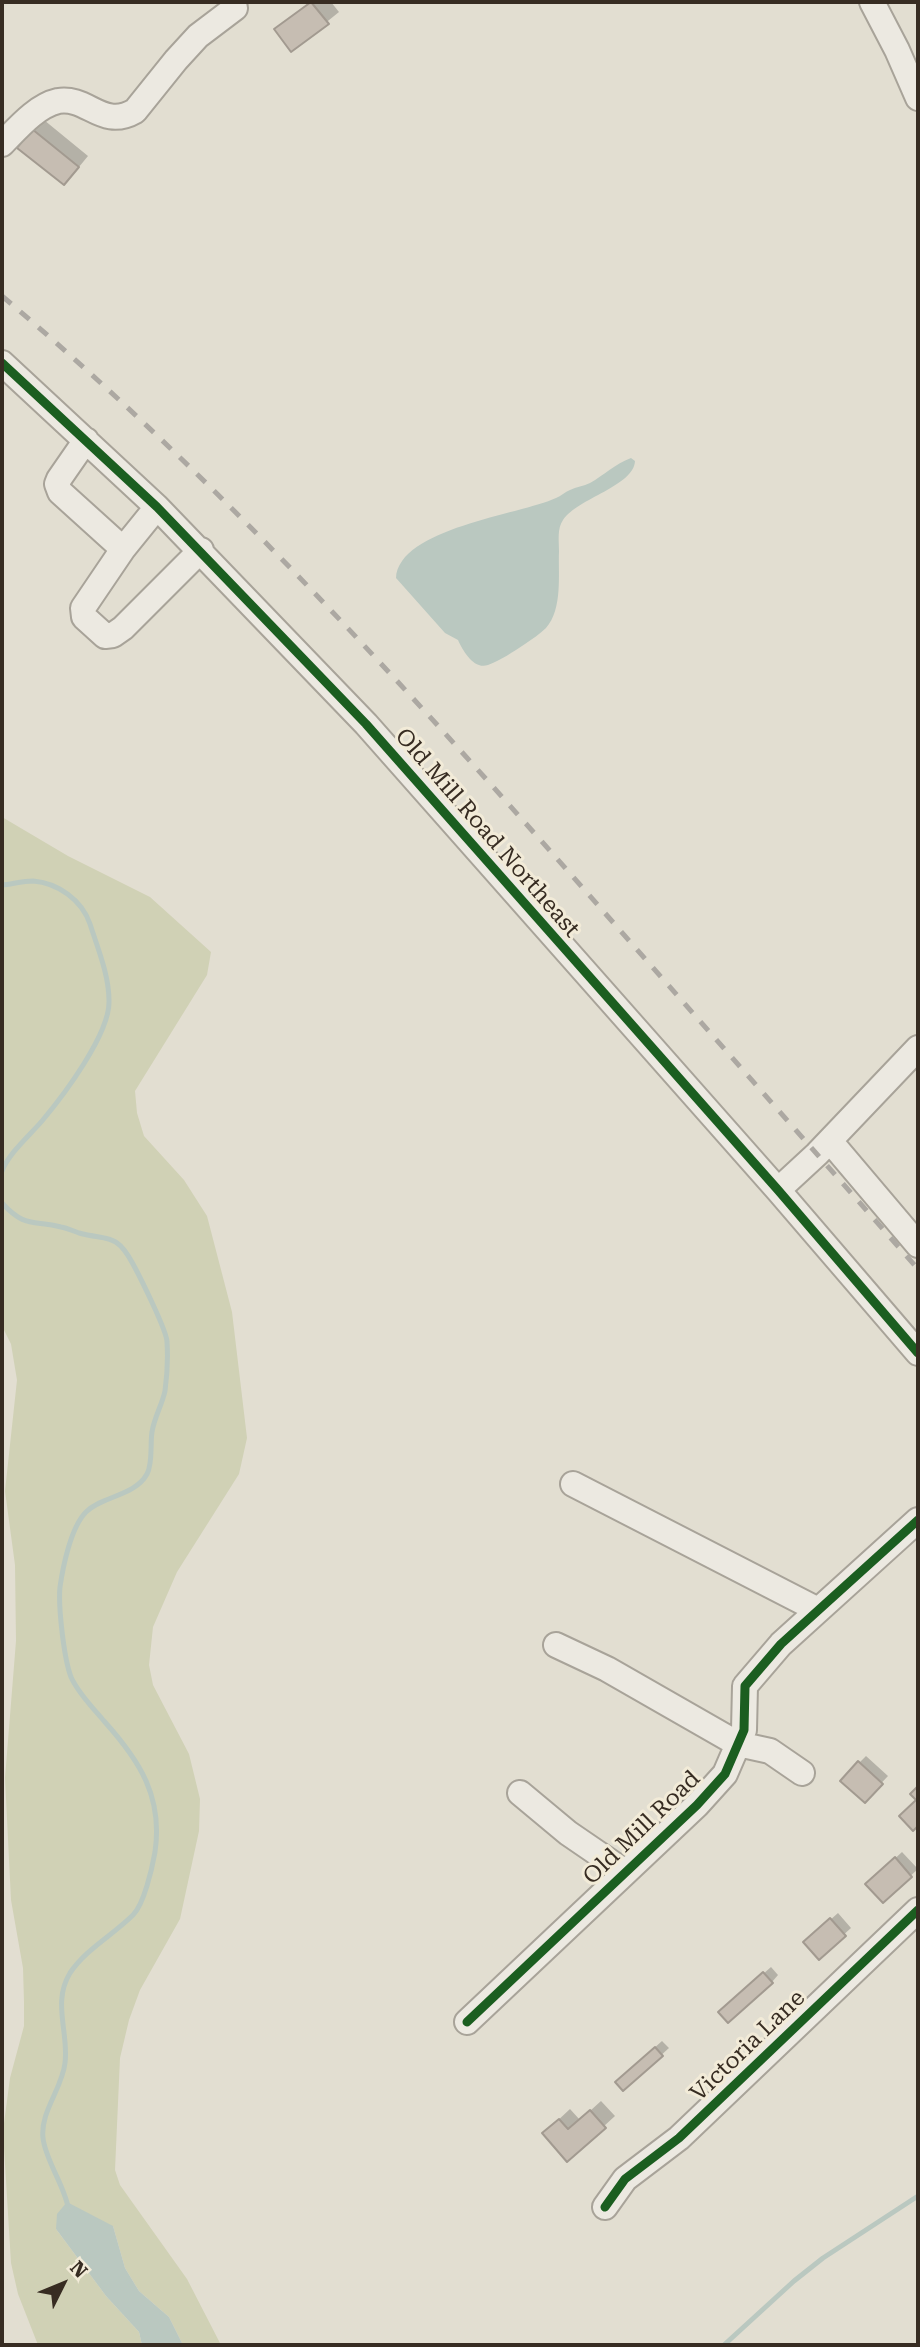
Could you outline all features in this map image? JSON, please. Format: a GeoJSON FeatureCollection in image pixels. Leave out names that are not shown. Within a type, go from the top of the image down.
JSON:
{"type":"FeatureCollection","features":[{"type":"Feature","properties":{"kind":"street"},"geometry":{"type":"LineString","coordinates":[[872,2],[918,97]]}},
{"type":"Feature","properties":{"kind":"street"},"geometry":{"type":"LineString","coordinates":[[2,144],[23,122],[59,101],[88,107],[100,115],[127,116],[143,104],[160,77],[198,36],[235,8]]}},
{"type":"Feature","properties":{"kind":"street","name":"Old Mill Road Northeast"},"geometry":{"type":"LineString","coordinates":[[2,363],[158,507],[366,724],[778,1190],[918,1353]]}},
{"type":"Feature","properties":{"kind":"street"},"geometry":{"type":"LineString","coordinates":[[86,440],[57,484],[60,492],[123,549]]}},
{"type":"Feature","properties":{"kind":"street"},"geometry":{"type":"LineString","coordinates":[[158,507],[123,549],[83,608],[84,617],[105,636],[113,635],[124,628],[201,550]]}},
{"type":"Feature","properties":{"kind":"street"},"geometry":{"type":"LineString","coordinates":[[778,1190],[830,1141],[918,1048]]}},
{"type":"Feature","properties":{"kind":"street"},"geometry":{"type":"LineString","coordinates":[[830,1141],[918,1245]]}},
{"type":"Feature","properties":{"kind":"street"},"geometry":{"type":"LineString","coordinates":[[573,1484],[818,1610]]}},
{"type":"Feature","properties":{"kind":"street","name":"Old Mill Road"},"geometry":{"type":"LineString","coordinates":[[467,2022],[716,1785],[725,1774],[744,1730],[745,1686],[781,1644],[918,1520]]}},
{"type":"Feature","properties":{"kind":"street"},"geometry":{"type":"LineString","coordinates":[[556,1645],[607,1669],[738,1744],[770,1751],[802,1773]]}},
{"type":"Feature","properties":{"kind":"street"},"geometry":{"type":"LineString","coordinates":[[520,1793],[568,1832],[625,1872]]}},
{"type":"Feature","properties":{"kind":"street","name":"Victoria Lane"},"geometry":{"type":"LineString","coordinates":[[605,2207],[625,2179],[679,2138],[918,1910]]}},
{"type":"Feature","properties":{"kind":"green space"},"geometry":{"type":"Polygon","coordinates":[[[2,817],[68,856],[150,897],[211,952],[207,975],[135,1091],[137,1113],[144,1136],[184,1180],[207,1216],[232,1312],[247,1438],[239,1474],[177,1572],[153,1627],[149,1665],[153,1685],[189,1754],[200,1799],[199,1831],[180,1919],[140,1990],[129,2020],[120,2058],[115,2170],[120,2185],[187,2279],[221,2345],[183,2345],[169,2317],[139,2291],[125,2268],[113,2226],[56,2229],[106,2296],[139,2332],[142,2345],[38,2345],[18,2294],[11,2263],[3,2131],[10,2078],[24,2026],[24,2002],[23,1968],[11,1900],[5,1778],[16,1641],[15,1565],[5,1491],[17,1380],[11,1344],[2,1326],[2,817]]]}},
{"type":"Feature","properties":{"kind":"shaded area"},"geometry":{"type":"Polygon","coordinates":[[[631,458],[635,461],[625,478],[580,505],[563,520],[559,535],[557,601],[551,620],[539,634],[498,661],[483,666],[474,662],[458,640],[445,633],[396,578],[402,561],[417,547],[438,535],[556,498],[590,483],[631,458]]]}},
{"type":"Feature","properties":{"kind":"shaded area"},"geometry":{"type":"Polygon","coordinates":[[[67,2202],[113,2226],[125,2268],[139,2291],[169,2317],[183,2345],[142,2345],[139,2332],[106,2296],[56,2229],[57,2214],[67,2202]]]}},
{"type":"Feature","properties":{"kind":"building"},"geometry":{"type":"Polygon","coordinates":[[[311,2],[329,24],[291,52],[274,29],[311,2]]]}},
{"type":"Feature","properties":{"kind":"building"},"geometry":{"type":"Polygon","coordinates":[[[32,129],[79,167],[64,185],[17,148],[32,129]]]}},
{"type":"Feature","properties":{"kind":"building"},"geometry":{"type":"Polygon","coordinates":[[[858,1761],[883,1784],[865,1803],[840,1781],[858,1761]]]}},
{"type":"Feature","properties":{"kind":"building"},"geometry":{"type":"Polygon","coordinates":[[[918,1786],[918,1826],[913,1831],[899,1816],[916,1800],[910,1794],[918,1786]]]}},
{"type":"Feature","properties":{"kind":"building"},"geometry":{"type":"Polygon","coordinates":[[[895,1857],[912,1877],[883,1903],[865,1884],[895,1857]]]}},
{"type":"Feature","properties":{"kind":"building"},"geometry":{"type":"Polygon","coordinates":[[[830,1918],[846,1936],[819,1960],[803,1942],[830,1918]]]}},
{"type":"Feature","properties":{"kind":"building"},"geometry":{"type":"Polygon","coordinates":[[[763,1972],[773,1983],[728,2023],[718,2012],[763,1972]]]}},
{"type":"Feature","properties":{"kind":"building"},"geometry":{"type":"Polygon","coordinates":[[[655,2047],[663,2056],[623,2091],[615,2082],[655,2047]]]}},
{"type":"Feature","properties":{"kind":"building"},"geometry":{"type":"Polygon","coordinates":[[[590,2110],[606,2128],[567,2162],[542,2133],[559,2119],[568,2129],[590,2110]]]}},
{"type":"Feature","properties":{"kind":"waterway"},"geometry":{"type":"LineString","coordinates":[[2,885],[42,882],[60,889],[75,900],[90,924],[109,991],[107,1015],[102,1030],[84,1064],[51,1110],[14,1151],[2,1171]]}},
{"type":"Feature","properties":{"kind":"waterway"},"geometry":{"type":"LineString","coordinates":[[2,1203],[23,1220],[63,1227],[116,1242],[127,1254],[136,1271],[158,1316],[167,1342],[165,1391],[153,1427],[147,1474],[135,1487],[86,1512],[68,1547],[60,1587],[62,1632],[71,1677],[138,1766],[152,1797],[157,1832],[150,1877],[137,1910],[76,1964],[62,1995],[65,2063],[45,2119],[43,2138],[68,2207]]}},
{"type":"Feature","properties":{"kind":"waterway"},"geometry":{"type":"LineString","coordinates":[[724,2345],[823,2258],[918,2196]]}},
{"type":"Feature","properties":{"kind":"railway"},"geometry":{"type":"LineString","coordinates":[[2,296],[158,436],[378,661],[519,816],[918,1269]]}},
{"type":"Feature","properties":{"kind":"cycle path"},"geometry":{"type":"LineString","coordinates":[[2,363],[157,507],[366,724],[778,1190],[918,1353]]}},
{"type":"Feature","properties":{"kind":"cycle path"},"geometry":{"type":"LineString","coordinates":[[467,2022],[697,1805],[725,1774],[744,1730],[745,1686],[781,1644],[918,1520]]}},
{"type":"Feature","properties":{"kind":"cycle path"},"geometry":{"type":"LineString","coordinates":[[605,2207],[625,2179],[679,2138],[918,1910]]}}]}
